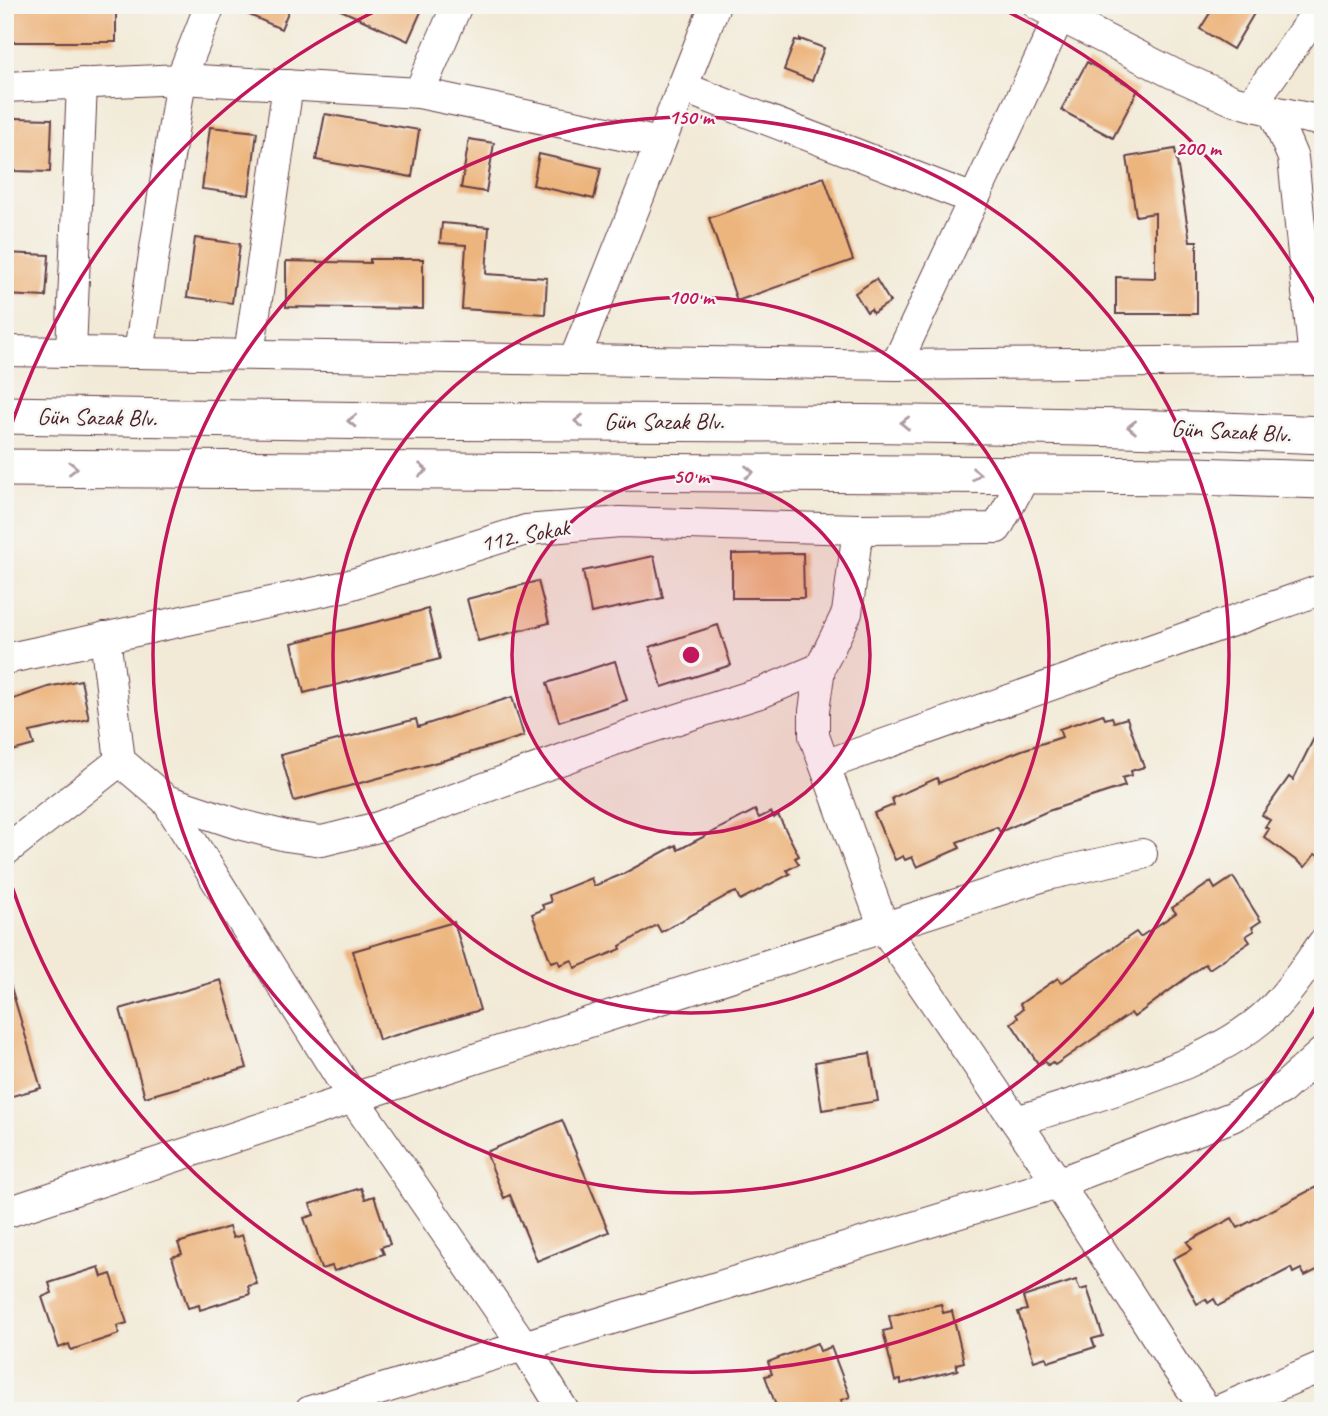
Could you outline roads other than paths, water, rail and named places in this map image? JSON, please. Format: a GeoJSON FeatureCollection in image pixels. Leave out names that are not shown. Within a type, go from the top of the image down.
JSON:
{"type":"FeatureCollection","features":[{"type":"Feature","properties":{"kind":"main road","name":"Gün Sazak Blv."},"geometry":{"type":"LineString","coordinates":[[5,415],[387,421],[795,421],[1148,427],[1323,435]]}},
{"type":"Feature","properties":{"kind":"main road","name":"Gün Sazak Blv."},"geometry":{"type":"LineString","coordinates":[[5,468],[1195,475],[1323,480]]}},
{"type":"Feature","properties":{"kind":"street"},"geometry":{"type":"LineString","coordinates":[[139,353],[181,79],[210,5]]}},
{"type":"Feature","properties":{"kind":"street"},"geometry":{"type":"LineString","coordinates":[[419,93],[457,5]]}},
{"type":"Feature","properties":{"kind":"street"},"geometry":{"type":"LineString","coordinates":[[575,358],[715,5]]}},
{"type":"Feature","properties":{"kind":"street"},"geometry":{"type":"LineString","coordinates":[[1262,108],[1322,5]]}},
{"type":"Feature","properties":{"kind":"street"},"geometry":{"type":"LineString","coordinates":[[896,365],[973,199],[1054,9],[1172,73],[1233,100],[1323,121]]}},
{"type":"Feature","properties":{"kind":"street"},"geometry":{"type":"LineString","coordinates":[[5,87],[181,79],[419,93],[660,143]]}},
{"type":"Feature","properties":{"kind":"street"},"geometry":{"type":"LineString","coordinates":[[71,352],[82,83]]}},
{"type":"Feature","properties":{"kind":"street"},"geometry":{"type":"LineString","coordinates":[[249,354],[288,85]]}},
{"type":"Feature","properties":{"kind":"street"},"geometry":{"type":"LineString","coordinates":[[682,87],[973,199]]}},
{"type":"Feature","properties":{"kind":"street"},"geometry":{"type":"LineString","coordinates":[[5,351],[896,365],[1318,360],[1293,158],[1262,108]]}},
{"type":"Feature","properties":{"kind":"street","name":"112. Sokak"},"geometry":{"type":"LineString","coordinates":[[5,659],[346,586],[526,530],[620,522],[858,529],[997,528],[1026,474]]}},
{"type":"Feature","properties":{"kind":"street"},"geometry":{"type":"LineString","coordinates":[[858,529],[847,613],[820,668],[814,711],[814,736],[884,928],[1058,1183],[1207,1411]]}},
{"type":"Feature","properties":{"kind":"street"},"geometry":{"type":"LineString","coordinates":[[825,765],[1323,589]]}},
{"type":"Feature","properties":{"kind":"street"},"geometry":{"type":"LineString","coordinates":[[105,637],[120,761],[166,800],[353,1098],[524,1346],[564,1411]]}},
{"type":"Feature","properties":{"kind":"street"},"geometry":{"type":"LineString","coordinates":[[166,800],[238,824],[286,836],[322,841],[378,827],[631,734],[763,692],[820,668]]}},
{"type":"Feature","properties":{"kind":"street"},"geometry":{"type":"LineString","coordinates":[[5,851],[120,761]]}},
{"type":"Feature","properties":{"kind":"street"},"geometry":{"type":"LineString","coordinates":[[5,1213],[1047,875],[1142,854]]}},
{"type":"Feature","properties":{"kind":"street"},"geometry":{"type":"LineString","coordinates":[[1016,1121],[1172,1068],[1217,1048],[1271,1011],[1323,943]]}},
{"type":"Feature","properties":{"kind":"street"},"geometry":{"type":"LineString","coordinates":[[310,1411],[1058,1183],[1232,1117],[1282,1089],[1323,1052]]}},
{"type":"Feature","properties":{"kind":"street"},"geometry":{"type":"LineString","coordinates":[[1217,1411],[1323,1366]]}}]}
